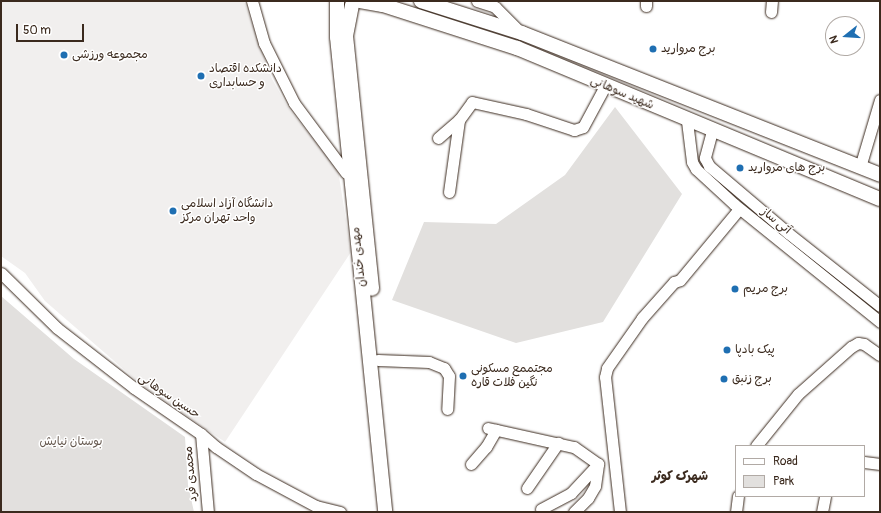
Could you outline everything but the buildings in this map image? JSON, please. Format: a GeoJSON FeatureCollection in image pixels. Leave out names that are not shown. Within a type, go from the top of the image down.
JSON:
{"type":"FeatureCollection","features":[{"type":"Feature","properties":{"kind":"main road","name":"شهید سوهانی"},"geometry":{"type":"LineString","coordinates":[[421,1],[522,33],[880,175]]}},
{"type":"Feature","properties":{"kind":"main road","name":"شهید سوهانی"},"geometry":{"type":"LineString","coordinates":[[350,2],[383,5],[517,48],[687,121],[880,199]]}},
{"type":"Feature","properties":{"kind":"main road","name":"مهدی خندان"},"geometry":{"type":"LineString","coordinates":[[350,2],[346,36],[393,512]]}},
{"type":"Feature","properties":{"kind":"main road","name":"مهدی خندان"},"geometry":{"type":"LineString","coordinates":[[350,2],[336,33],[385,512]]}},
{"type":"Feature","properties":{"kind":"main road"},"geometry":{"type":"LineString","coordinates":[[517,48],[522,33]]}},
{"type":"Feature","properties":{"kind":"street"},"geometry":{"type":"LineString","coordinates":[[252,1],[264,43],[294,103],[346,173]]}},
{"type":"Feature","properties":{"kind":"street"},"geometry":{"type":"LineString","coordinates":[[478,1],[495,7],[522,33]]}},
{"type":"Feature","properties":{"kind":"street"},"geometry":{"type":"LineString","coordinates":[[770,12],[772,1]]}},
{"type":"Feature","properties":{"kind":"street"},"geometry":{"type":"LineString","coordinates":[[438,138],[459,120],[466,108],[476,101],[579,130],[605,86]]}},
{"type":"Feature","properties":{"kind":"street"},"geometry":{"type":"LineString","coordinates":[[860,167],[880,100]]}},
{"type":"Feature","properties":{"kind":"street"},"geometry":{"type":"LineString","coordinates":[[449,192],[459,120]]}},
{"type":"Feature","properties":{"kind":"street","name":"آتی ساز"},"geometry":{"type":"LineString","coordinates":[[687,121],[692,162],[696,169],[736,206],[880,322]]}},
{"type":"Feature","properties":{"kind":"street","name":"آتی ساز"},"geometry":{"type":"LineString","coordinates":[[712,131],[705,158],[706,162],[788,233],[880,306]]}},
{"type":"Feature","properties":{"kind":"street"},"geometry":{"type":"LineString","coordinates":[[620,512],[605,377],[607,368],[642,318],[674,282],[676,274],[736,206]]}},
{"type":"Feature","properties":{"kind":"street"},"geometry":{"type":"LineString","coordinates":[[781,242],[788,233]]}},
{"type":"Feature","properties":{"kind":"street","name":"حسین سوهانی"},"geometry":{"type":"LineString","coordinates":[[1,273],[58,328],[134,388],[201,434],[216,448],[256,474],[316,509],[340,512]]}},
{"type":"Feature","properties":{"kind":"street"},"geometry":{"type":"LineString","coordinates":[[757,445],[798,394],[851,347],[858,343],[864,344],[880,355]]}},
{"type":"Feature","properties":{"kind":"street"},"geometry":{"type":"LineString","coordinates":[[378,360],[429,362],[444,368],[449,376],[447,409]]}},
{"type":"Feature","properties":{"kind":"street"},"geometry":{"type":"LineString","coordinates":[[471,464],[486,448],[492,429],[574,447],[598,464]]}},
{"type":"Feature","properties":{"kind":"street","name":"محمدی فرد"},"geometry":{"type":"LineString","coordinates":[[201,434],[208,512]]}},
{"type":"Feature","properties":{"kind":"street"},"geometry":{"type":"LineString","coordinates":[[526,488],[558,443]]}},
{"type":"Feature","properties":{"kind":"street"},"geometry":{"type":"LineString","coordinates":[[865,462],[880,464]]}},
{"type":"Feature","properties":{"kind":"street"},"geometry":{"type":"LineString","coordinates":[[541,509],[571,492],[598,464]]}},
{"type":"Feature","properties":{"kind":"street"},"geometry":{"type":"LineString","coordinates":[[574,512],[588,498],[595,486],[598,464]]}},
{"type":"Feature","properties":{"kind":"street"},"geometry":{"type":"LineString","coordinates":[[736,512],[738,497]]}},
{"type":"Feature","properties":{"kind":"street"},"geometry":{"type":"LineString","coordinates":[[822,512],[825,497]]}},
{"type":"Feature","properties":{"kind":"shaded area","name":"دانشگاه آزاد اسلامی واحد تهران مرکز"},"geometry":{"type":"Polygon","coordinates":[[[1,1],[244,1],[272,79],[289,109],[338,170],[351,252],[225,442],[143,386],[45,301],[25,273],[1,256],[1,1]]]}},
{"type":"Feature","properties":{"kind":"green space"},"geometry":{"type":"Polygon","coordinates":[[[615,107],[682,194],[603,322],[516,343],[392,300],[424,222],[496,224],[565,175],[615,107]]]}},
{"type":"Feature","properties":{"kind":"green space","name":"بوستان نیایش"},"geometry":{"type":"Polygon","coordinates":[[[1,296],[74,359],[185,437],[188,485],[194,512],[1,512],[1,296]]]}},
{"type":"Feature","properties":{"kind":"place","name":"برج مروارید"},"geometry":{"type":"Point","coordinates":[653,49]}},
{"type":"Feature","properties":{"kind":"place","name":"مجموعه ورزشی"},"geometry":{"type":"Point","coordinates":[64,55]}},
{"type":"Feature","properties":{"kind":"place","name":"دانشکده اقتصاد و حسابداری"},"geometry":{"type":"Point","coordinates":[201,76]}},
{"type":"Feature","properties":{"kind":"place","name":"برج های مروارید"},"geometry":{"type":"Point","coordinates":[740,168]}},
{"type":"Feature","properties":{"kind":"place","name":"دانشگاه آزاد اسلامی واحد تهران مرکز"},"geometry":{"type":"Point","coordinates":[173,211]}},
{"type":"Feature","properties":{"kind":"place","name":"برج مریم"},"geometry":{"type":"Point","coordinates":[735,289]}},
{"type":"Feature","properties":{"kind":"place","name":"پیک بادپا"},"geometry":{"type":"Point","coordinates":[727,350]}},
{"type":"Feature","properties":{"kind":"place","name":"مجتممع مسکونی نگین فلات قاره"},"geometry":{"type":"Point","coordinates":[463,376]}},
{"type":"Feature","properties":{"kind":"place","name":"برج زنبق"},"geometry":{"type":"Point","coordinates":[724,379]}},
{"type":"Feature","properties":{"kind":"district","name":"شهرک کوثر"},"geometry":{"type":"Point","coordinates":[680,476]}}]}
